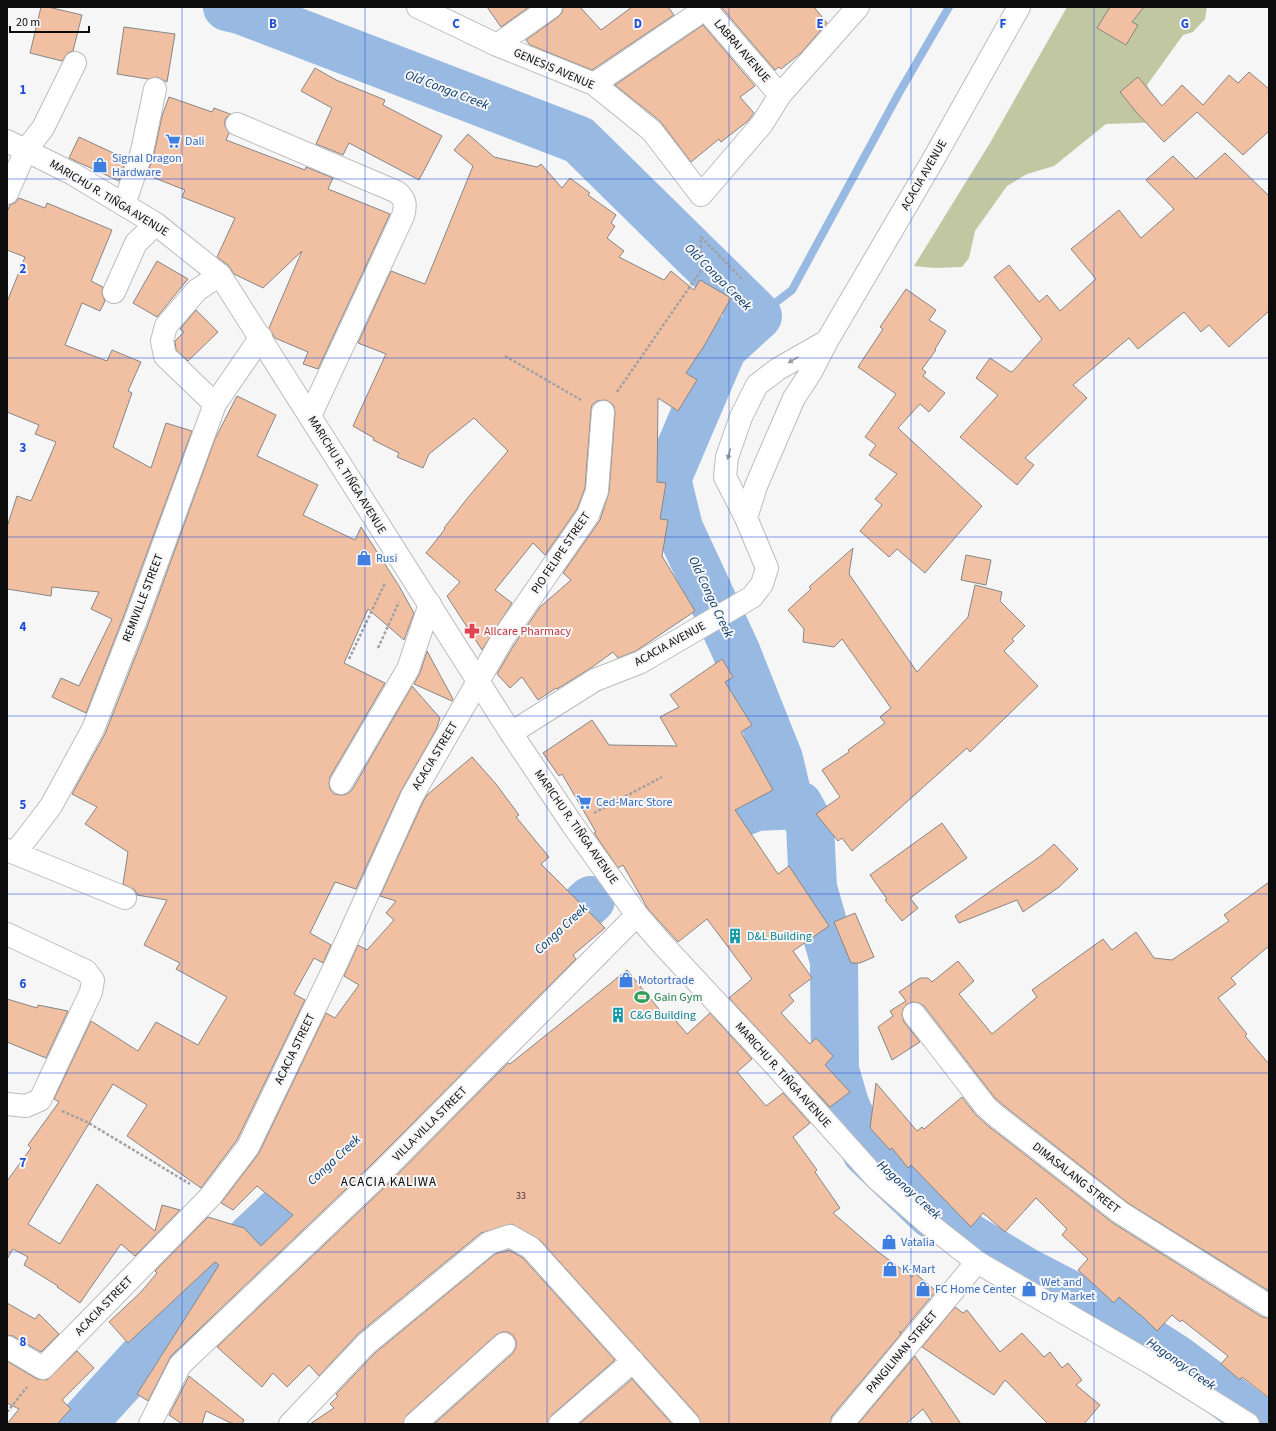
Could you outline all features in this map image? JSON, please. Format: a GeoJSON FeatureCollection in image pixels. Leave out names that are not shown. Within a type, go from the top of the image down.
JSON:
{"type":"FeatureCollection","features":[{"type":"Feature","properties":{"kind":"street","name":"GENESIS AVENUE"},"geometry":{"type":"LineString","coordinates":[[418,7],[497,45],[594,84],[652,131],[701,195],[762,124],[780,95]]}},
{"type":"Feature","properties":{"kind":"street"},"geometry":{"type":"LineString","coordinates":[[497,45],[551,7]]}},
{"type":"Feature","properties":{"kind":"street"},"geometry":{"type":"LineString","coordinates":[[780,95],[858,7]]}},
{"type":"Feature","properties":{"kind":"street","name":"ACACIA AVENUE"},"geometry":{"type":"LineString","coordinates":[[746,518],[756,486],[794,398],[811,372],[827,341],[933,160],[1019,7]]}},
{"type":"Feature","properties":{"kind":"street"},"geometry":{"type":"LineString","coordinates":[[594,84],[705,8]]}},
{"type":"Feature","properties":{"kind":"street","name":"LABRAI AVENUE"},"geometry":{"type":"LineString","coordinates":[[705,8],[780,95]]}},
{"type":"Feature","properties":{"kind":"street"},"geometry":{"type":"LineString","coordinates":[[7,193],[26,150],[43,128],[75,63]]}},
{"type":"Feature","properties":{"kind":"street"},"geometry":{"type":"LineString","coordinates":[[124,205],[142,151],[155,89]]}},
{"type":"Feature","properties":{"kind":"street"},"geometry":{"type":"LineString","coordinates":[[237,124],[397,192],[405,199],[406,205],[403,216],[310,416]]}},
{"type":"Feature","properties":{"kind":"street","name":"MARICHU R. TIÑGA AVENUE"},"geometry":{"type":"LineString","coordinates":[[7,140],[73,174],[156,224],[220,275],[261,337],[511,733],[572,824],[637,915],[876,1178],[925,1221],[977,1262],[1154,1365],[1239,1421]]}},
{"type":"Feature","properties":{"kind":"street"},"geometry":{"type":"LineString","coordinates":[[114,292],[136,243],[156,224]]}},
{"type":"Feature","properties":{"kind":"street"},"geometry":{"type":"LineString","coordinates":[[215,404],[165,356],[162,341],[166,326],[197,290],[220,275]]}},
{"type":"Feature","properties":{"kind":"street","name":"REMIVILLE STREET"},"geometry":{"type":"LineString","coordinates":[[11,851],[51,806],[93,729],[135,622],[215,404],[261,337]]}},
{"type":"Feature","properties":{"kind":"street","name":"ACACIA AVENUE"},"geometry":{"type":"LineString","coordinates":[[511,733],[595,680],[641,662],[752,597],[762,584],[767,568],[746,518],[725,477],[727,457],[741,418],[757,385],[778,369],[827,341]]}},
{"type":"Feature","properties":{"kind":"street","name":"PIO FELIPE STREET"},"geometry":{"type":"LineString","coordinates":[[479,682],[503,638],[588,515],[597,491],[603,412]]}},
{"type":"Feature","properties":{"kind":"street"},"geometry":{"type":"LineString","coordinates":[[341,783],[408,668],[430,604]]}},
{"type":"Feature","properties":{"kind":"street","name":"ACACIA STREET"},"geometry":{"type":"LineString","coordinates":[[43,1368],[210,1197],[248,1146],[337,962],[412,796],[479,682]]}},
{"type":"Feature","properties":{"kind":"street"},"geometry":{"type":"LineString","coordinates":[[11,851],[125,898]]}},
{"type":"Feature","properties":{"kind":"street","name":"VILLA-VILLA STREET"},"geometry":{"type":"LineString","coordinates":[[150,1424],[180,1366],[378,1176],[637,915]]}},
{"type":"Feature","properties":{"kind":"street"},"geometry":{"type":"LineString","coordinates":[[7,934],[86,971],[93,980],[91,992],[40,1100],[26,1106],[7,1104]]}},
{"type":"Feature","properties":{"kind":"street","name":"DIMASALANG STREET"},"geometry":{"type":"LineString","coordinates":[[914,1014],[986,1107],[995,1115],[1121,1213],[1269,1306]]}},
{"type":"Feature","properties":{"kind":"street"},"geometry":{"type":"LineString","coordinates":[[293,1423],[366,1344],[489,1243],[510,1236],[531,1248],[689,1424]]}},
{"type":"Feature","properties":{"kind":"street","name":"PANGILINAN STREET"},"geometry":{"type":"LineString","coordinates":[[842,1424],[977,1262]]}},
{"type":"Feature","properties":{"kind":"street"},"geometry":{"type":"LineString","coordinates":[[415,1424],[504,1344]]}},
{"type":"Feature","properties":{"kind":"street"},"geometry":{"type":"LineString","coordinates":[[7,1348],[43,1368]]}},
{"type":"Feature","properties":{"kind":"street"},"geometry":{"type":"LineString","coordinates":[[560,1424],[634,1361]]}},
{"type":"Feature","properties":{"kind":"path"},"geometry":{"type":"LineString","coordinates":[[505,356],[603,412],[638,364],[700,272],[701,236],[743,280]]}},
{"type":"Feature","properties":{"kind":"path"},"geometry":{"type":"LineString","coordinates":[[348,659],[398,555]]}},
{"type":"Feature","properties":{"kind":"path"},"geometry":{"type":"LineString","coordinates":[[378,648],[411,574]]}},
{"type":"Feature","properties":{"kind":"path"},"geometry":{"type":"LineString","coordinates":[[572,824],[662,777]]}},
{"type":"Feature","properties":{"kind":"path"},"geometry":{"type":"LineString","coordinates":[[40,1100],[87,1122],[210,1197]]}},
{"type":"Feature","properties":{"kind":"path"},"geometry":{"type":"LineString","coordinates":[[7,1412],[43,1368]]}},
{"type":"Feature","properties":{"kind":"green space"},"geometry":{"type":"Polygon","coordinates":[[[1067,7],[1207,7],[1205,19],[1193,32],[1183,35],[1147,85],[1165,122],[1106,124],[1054,166],[1027,174],[1007,186],[975,231],[969,258],[962,267],[935,268],[914,266],[990,143],[1067,7]]]}},
{"type":"Feature","properties":{"kind":"building"},"geometry":{"type":"Polygon","coordinates":[[[41,7],[48,7],[82,15],[73,51],[68,53],[62,61],[30,53],[41,7]]]}},
{"type":"Feature","properties":{"kind":"building"},"geometry":{"type":"Polygon","coordinates":[[[487,7],[529,7],[501,27],[487,7]]]}},
{"type":"Feature","properties":{"kind":"building"},"geometry":{"type":"Polygon","coordinates":[[[563,7],[580,7],[601,30],[632,7],[668,7],[674,15],[592,70],[530,45],[526,40],[558,17],[562,13],[563,7]]]}},
{"type":"Feature","properties":{"kind":"building"},"geometry":{"type":"Polygon","coordinates":[[[721,7],[814,7],[827,23],[801,53],[781,69],[779,67],[775,70],[721,7]]]}},
{"type":"Feature","properties":{"kind":"building"},"geometry":{"type":"Polygon","coordinates":[[[1110,7],[1144,7],[1132,22],[1138,25],[1126,45],[1097,28],[1110,7]]]}},
{"type":"Feature","properties":{"kind":"building"},"geometry":{"type":"Polygon","coordinates":[[[703,25],[755,86],[740,97],[754,113],[748,121],[721,142],[719,139],[691,162],[660,121],[615,85],[703,25]]]}},
{"type":"Feature","properties":{"kind":"building"},"geometry":{"type":"Polygon","coordinates":[[[124,27],[175,34],[167,82],[157,77],[148,79],[117,74],[124,27]]]}},
{"type":"Feature","properties":{"kind":"building"},"geometry":{"type":"Polygon","coordinates":[[[315,68],[336,80],[385,100],[383,105],[442,136],[419,180],[349,143],[343,155],[316,144],[332,108],[301,91],[315,68]]]}},
{"type":"Feature","properties":{"kind":"building"},"geometry":{"type":"Polygon","coordinates":[[[1249,72],[1269,89],[1269,131],[1243,155],[1197,112],[1164,142],[1120,92],[1138,77],[1162,106],[1182,85],[1203,105],[1229,75],[1238,83],[1249,72]]]}},
{"type":"Feature","properties":{"kind":"building"},"geometry":{"type":"Polygon","coordinates":[[[169,97],[212,112],[214,108],[230,114],[225,119],[225,126],[229,133],[226,140],[305,170],[306,167],[333,178],[328,189],[390,214],[318,369],[303,364],[308,352],[275,338],[269,328],[302,251],[263,288],[234,274],[228,265],[217,257],[235,218],[182,197],[185,190],[147,175],[154,154],[162,116],[169,97]]]}},
{"type":"Feature","properties":{"kind":"building"},"geometry":{"type":"Polygon","coordinates":[[[468,134],[494,157],[537,167],[541,164],[562,188],[570,178],[590,193],[588,195],[616,215],[611,223],[615,226],[607,238],[624,251],[619,257],[664,280],[671,271],[694,290],[700,280],[731,298],[704,346],[686,373],[697,380],[678,411],[658,398],[657,482],[666,483],[660,519],[668,520],[662,556],[695,611],[636,651],[618,658],[613,652],[591,668],[538,700],[522,677],[510,688],[497,674],[514,645],[540,607],[571,580],[563,573],[600,520],[609,492],[615,413],[614,406],[610,402],[604,400],[597,401],[592,405],[585,488],[577,509],[545,555],[533,543],[495,590],[512,603],[482,650],[447,596],[460,582],[426,553],[470,495],[508,451],[474,418],[429,454],[423,468],[397,457],[399,453],[373,440],[374,438],[353,426],[386,354],[358,343],[391,271],[425,284],[473,166],[454,150],[468,134]]]}},
{"type":"Feature","properties":{"kind":"building"},"geometry":{"type":"Polygon","coordinates":[[[79,137],[126,159],[119,181],[69,158],[79,137]]]}},
{"type":"Feature","properties":{"kind":"building"},"geometry":{"type":"Polygon","coordinates":[[[1225,153],[1269,196],[1269,311],[1229,347],[1209,325],[1201,332],[1184,312],[1138,349],[1129,338],[1073,385],[1087,398],[1025,458],[1034,465],[1017,485],[960,437],[998,395],[976,378],[990,358],[1011,372],[1042,339],[994,277],[1009,265],[1039,302],[1047,295],[1060,311],[1096,279],[1071,249],[1119,210],[1141,238],[1174,209],[1146,180],[1173,156],[1196,179],[1225,153]]]}},
{"type":"Feature","properties":{"kind":"building"},"geometry":{"type":"Polygon","coordinates":[[[19,198],[45,208],[47,203],[112,230],[91,281],[103,287],[102,294],[105,301],[100,311],[82,303],[65,345],[107,361],[112,350],[141,362],[128,391],[132,393],[113,447],[151,468],[166,423],[192,431],[123,618],[86,713],[52,697],[61,678],[79,686],[112,619],[91,609],[99,592],[52,587],[51,596],[7,589],[7,527],[17,496],[31,501],[56,442],[35,434],[39,425],[7,412],[7,302],[25,257],[7,250],[7,212],[10,205],[15,203],[19,198]]]}},
{"type":"Feature","properties":{"kind":"building"},"geometry":{"type":"Polygon","coordinates":[[[157,261],[188,279],[157,317],[133,303],[157,261]]]}},
{"type":"Feature","properties":{"kind":"building"},"geometry":{"type":"Polygon","coordinates":[[[906,289],[936,310],[929,320],[946,331],[935,349],[936,350],[922,369],[926,372],[923,376],[945,393],[929,412],[920,404],[898,428],[982,506],[925,573],[897,549],[889,557],[860,531],[882,505],[875,499],[897,474],[869,455],[876,445],[865,437],[896,394],[858,367],[883,329],[880,327],[906,289]]]}},
{"type":"Feature","properties":{"kind":"building"},"geometry":{"type":"Polygon","coordinates":[[[196,310],[218,332],[188,361],[176,350],[175,341],[184,332],[180,329],[196,310]]]}},
{"type":"Feature","properties":{"kind":"building"},"geometry":{"type":"Polygon","coordinates":[[[237,396],[276,415],[257,456],[318,485],[303,515],[355,540],[361,527],[399,586],[414,613],[404,640],[368,609],[344,663],[385,683],[330,777],[330,789],[334,794],[341,795],[347,794],[352,790],[412,686],[440,718],[436,730],[401,791],[356,889],[335,882],[310,933],[331,945],[323,963],[314,958],[294,994],[305,1000],[237,1140],[201,1188],[127,1136],[147,1105],[113,1084],[28,1224],[60,1244],[97,1184],[155,1231],[162,1205],[180,1210],[135,1256],[121,1244],[80,1303],[57,1287],[58,1286],[24,1265],[28,1257],[13,1249],[7,1259],[7,1181],[31,1148],[28,1145],[59,1102],[54,1099],[91,1021],[138,1051],[156,1022],[198,1045],[227,997],[176,969],[180,963],[144,945],[167,900],[137,895],[135,890],[123,884],[128,852],[85,824],[97,807],[72,794],[105,734],[147,627],[215,439],[237,396]]]}},
{"type":"Feature","properties":{"kind":"building"},"geometry":{"type":"Polygon","coordinates":[[[853,548],[849,574],[917,672],[968,617],[975,585],[1002,592],[1000,601],[1025,626],[1012,639],[1014,641],[1004,651],[1038,686],[970,752],[967,748],[852,851],[842,838],[838,841],[816,814],[840,797],[822,770],[849,752],[848,750],[885,723],[880,717],[891,708],[842,639],[834,647],[803,642],[804,629],[788,610],[811,589],[809,587],[853,548]]]}},
{"type":"Feature","properties":{"kind":"building"},"geometry":{"type":"Polygon","coordinates":[[[966,555],[991,560],[986,585],[961,580],[966,555]]]}},
{"type":"Feature","properties":{"kind":"building"},"geometry":{"type":"Polygon","coordinates":[[[427,651],[453,699],[452,701],[414,684],[420,673],[427,651]]]}},
{"type":"Feature","properties":{"kind":"building"},"geometry":{"type":"Polygon","coordinates":[[[722,659],[733,677],[725,682],[752,725],[741,732],[773,790],[735,810],[778,874],[789,866],[829,926],[793,951],[812,978],[789,995],[794,1001],[781,1013],[810,1044],[816,1038],[833,1056],[825,1065],[850,1092],[830,1107],[729,998],[752,979],[707,919],[678,942],[648,909],[623,865],[618,868],[594,833],[596,832],[562,774],[559,776],[543,753],[592,720],[609,745],[677,746],[660,717],[679,707],[670,695],[722,659]]]}},
{"type":"Feature","properties":{"kind":"building"},"geometry":{"type":"Polygon","coordinates":[[[472,757],[496,784],[519,815],[516,817],[549,857],[541,864],[605,928],[573,955],[576,959],[369,1167],[171,1356],[148,1401],[137,1394],[219,1265],[215,1262],[128,1343],[109,1322],[141,1292],[157,1273],[155,1271],[208,1217],[244,1228],[261,1246],[293,1215],[257,1186],[233,1210],[221,1203],[259,1153],[326,1013],[335,1018],[359,985],[344,976],[358,945],[367,950],[394,920],[386,913],[396,901],[380,896],[423,802],[427,795],[472,757]]]}},
{"type":"Feature","properties":{"kind":"building"},"geometry":{"type":"Polygon","coordinates":[[[942,823],[967,858],[910,898],[918,908],[902,921],[885,900],[887,899],[870,875],[942,823]]]}},
{"type":"Feature","properties":{"kind":"building"},"geometry":{"type":"Polygon","coordinates":[[[1054,844],[1078,869],[1059,887],[1023,912],[1017,900],[959,923],[955,916],[1042,855],[1054,844]]]}},
{"type":"Feature","properties":{"kind":"building"},"geometry":{"type":"Polygon","coordinates":[[[1269,882],[1269,946],[1231,978],[1236,984],[1218,998],[1247,1034],[1245,1036],[1269,1064],[1269,1291],[1128,1203],[1003,1105],[995,1098],[924,1006],[913,1002],[907,1004],[903,1009],[902,1015],[904,1022],[920,1042],[892,1060],[878,1027],[893,1016],[890,1011],[906,1001],[899,992],[920,978],[928,978],[932,982],[958,961],[974,981],[959,994],[992,1034],[1037,997],[1032,990],[1103,939],[1112,950],[1136,932],[1154,958],[1172,960],[1229,921],[1224,915],[1269,882]]]}},
{"type":"Feature","properties":{"kind":"building"},"geometry":{"type":"Polygon","coordinates":[[[855,913],[874,957],[860,963],[851,963],[834,922],[855,913]]]}},
{"type":"Feature","properties":{"kind":"building"},"geometry":{"type":"Polygon","coordinates":[[[627,970],[668,1020],[672,1016],[687,1034],[710,1013],[752,1059],[737,1072],[766,1106],[783,1093],[810,1123],[793,1137],[817,1170],[815,1172],[840,1208],[833,1213],[877,1251],[912,1277],[915,1273],[936,1291],[901,1333],[899,1331],[901,1334],[832,1416],[830,1424],[701,1424],[698,1416],[540,1240],[512,1224],[481,1233],[358,1334],[319,1376],[309,1365],[287,1387],[273,1373],[262,1387],[217,1347],[387,1185],[508,1063],[510,1064],[627,970]]]}},
{"type":"Feature","properties":{"kind":"building"},"geometry":{"type":"Polygon","coordinates":[[[7,999],[37,1008],[38,1005],[68,1011],[46,1058],[7,1042],[7,999]]]}},
{"type":"Feature","properties":{"kind":"building"},"geometry":{"type":"Polygon","coordinates":[[[876,1083],[917,1131],[922,1127],[924,1129],[962,1097],[976,1115],[987,1125],[1113,1223],[1262,1317],[1269,1318],[1269,1398],[1242,1377],[1240,1380],[1221,1364],[1228,1356],[1182,1320],[1180,1322],[1172,1315],[1157,1331],[1140,1314],[1119,1297],[1114,1303],[1078,1270],[1088,1259],[1062,1235],[1067,1229],[1036,1198],[1005,1232],[983,1213],[971,1227],[911,1165],[908,1168],[892,1148],[890,1150],[870,1128],[876,1083]]]}},
{"type":"Feature","properties":{"kind":"building"},"geometry":{"type":"Polygon","coordinates":[[[509,1250],[523,1258],[615,1360],[552,1415],[548,1424],[434,1424],[513,1353],[516,1347],[516,1341],[513,1335],[508,1332],[502,1332],[496,1335],[407,1415],[403,1424],[310,1424],[334,1408],[330,1404],[338,1396],[336,1394],[375,1353],[495,1254],[509,1250]]]}},
{"type":"Feature","properties":{"kind":"building"},"geometry":{"type":"Polygon","coordinates":[[[7,1303],[35,1319],[39,1314],[59,1334],[41,1352],[13,1336],[7,1335],[7,1303]]]}},
{"type":"Feature","properties":{"kind":"building"},"geometry":{"type":"Polygon","coordinates":[[[955,1307],[963,1313],[967,1310],[1000,1352],[1022,1333],[1044,1357],[1050,1352],[1062,1368],[1068,1363],[1082,1380],[1076,1385],[1100,1405],[1084,1424],[1048,1424],[1005,1380],[994,1395],[922,1347],[955,1307]]]}},
{"type":"Feature","properties":{"kind":"building"},"geometry":{"type":"Polygon","coordinates":[[[77,1351],[94,1368],[62,1400],[71,1409],[57,1424],[7,1424],[19,1409],[7,1403],[7,1361],[37,1379],[47,1380],[77,1351]]]}},
{"type":"Feature","properties":{"kind":"building"},"geometry":{"type":"Polygon","coordinates":[[[915,1356],[961,1424],[933,1424],[923,1409],[906,1424],[858,1424],[915,1356]]]}},
{"type":"Feature","properties":{"kind":"building"},"geometry":{"type":"Polygon","coordinates":[[[189,1376],[244,1420],[242,1424],[233,1424],[206,1411],[202,1424],[182,1424],[169,1415],[189,1376]]]}},
{"type":"Feature","properties":{"kind":"building"},"geometry":{"type":"Polygon","coordinates":[[[632,1379],[672,1424],[579,1424],[632,1379]]]}},
{"type":"Feature","properties":{"kind":"waterway","name":"Old Conga Creek"},"geometry":{"type":"LineString","coordinates":[[227,7],[240,10],[579,140],[758,316],[723,348],[667,479],[679,528],[736,651],[779,759],[790,805]]}},
{"type":"Feature","properties":{"kind":"waterway"},"geometry":{"type":"LineString","coordinates":[[758,316],[792,290],[899,93],[949,7]]}},
{"type":"Feature","properties":{"kind":"waterway","name":"Hagonoy Creek"},"geometry":{"type":"LineString","coordinates":[[679,841],[693,833],[756,807],[799,805],[810,825],[813,888],[834,961],[835,1070],[845,1104],[866,1152],[931,1214],[1025,1271],[1100,1310],[1175,1358],[1263,1424]]}},
{"type":"Feature","properties":{"kind":"waterway","name":"Conga Creek"},"geometry":{"type":"LineString","coordinates":[[534,952],[591,900]]}},
{"type":"Feature","properties":{"kind":"waterway","name":"Conga Creek"},"geometry":{"type":"LineString","coordinates":[[82,1424],[250,1239],[332,1161]]}},
{"type":"Feature","properties":{"kind":"place","name":"Dali"},"geometry":{"type":"Point","coordinates":[173,141]}},
{"type":"Feature","properties":{"kind":"place","name":"Signal Dragon Hardware"},"geometry":{"type":"Point","coordinates":[100,165]}},
{"type":"Feature","properties":{"kind":"place","name":"Rusi"},"geometry":{"type":"Point","coordinates":[364,558]}},
{"type":"Feature","properties":{"kind":"place","name":"Allcare Pharmacy"},"geometry":{"type":"Point","coordinates":[472,631]}},
{"type":"Feature","properties":{"kind":"place","name":"Ced-Marc Store"},"geometry":{"type":"Point","coordinates":[584,802]}},
{"type":"Feature","properties":{"kind":"place","name":"D&L Building"},"geometry":{"type":"Point","coordinates":[735,936]}},
{"type":"Feature","properties":{"kind":"place","name":"Motortrade"},"geometry":{"type":"Point","coordinates":[626,980]}},
{"type":"Feature","properties":{"kind":"place","name":"Gain Gym"},"geometry":{"type":"Point","coordinates":[642,997]}},
{"type":"Feature","properties":{"kind":"place","name":"C&G Building"},"geometry":{"type":"Point","coordinates":[618,1015]}},
{"type":"Feature","properties":{"kind":"place","name":"Vatalia"},"geometry":{"type":"Point","coordinates":[889,1242]}},
{"type":"Feature","properties":{"kind":"place","name":"K-Mart"},"geometry":{"type":"Point","coordinates":[890,1269]}},
{"type":"Feature","properties":{"kind":"place","name":"FC Home Center"},"geometry":{"type":"Point","coordinates":[923,1289]}},
{"type":"Feature","properties":{"kind":"place","name":"Wet and Dry Market"},"geometry":{"type":"Point","coordinates":[1029,1289]}},
{"type":"Feature","properties":{"kind":"district","name":"ACACIA KALIWA"},"geometry":{"type":"Point","coordinates":[389,1182]}}]}
